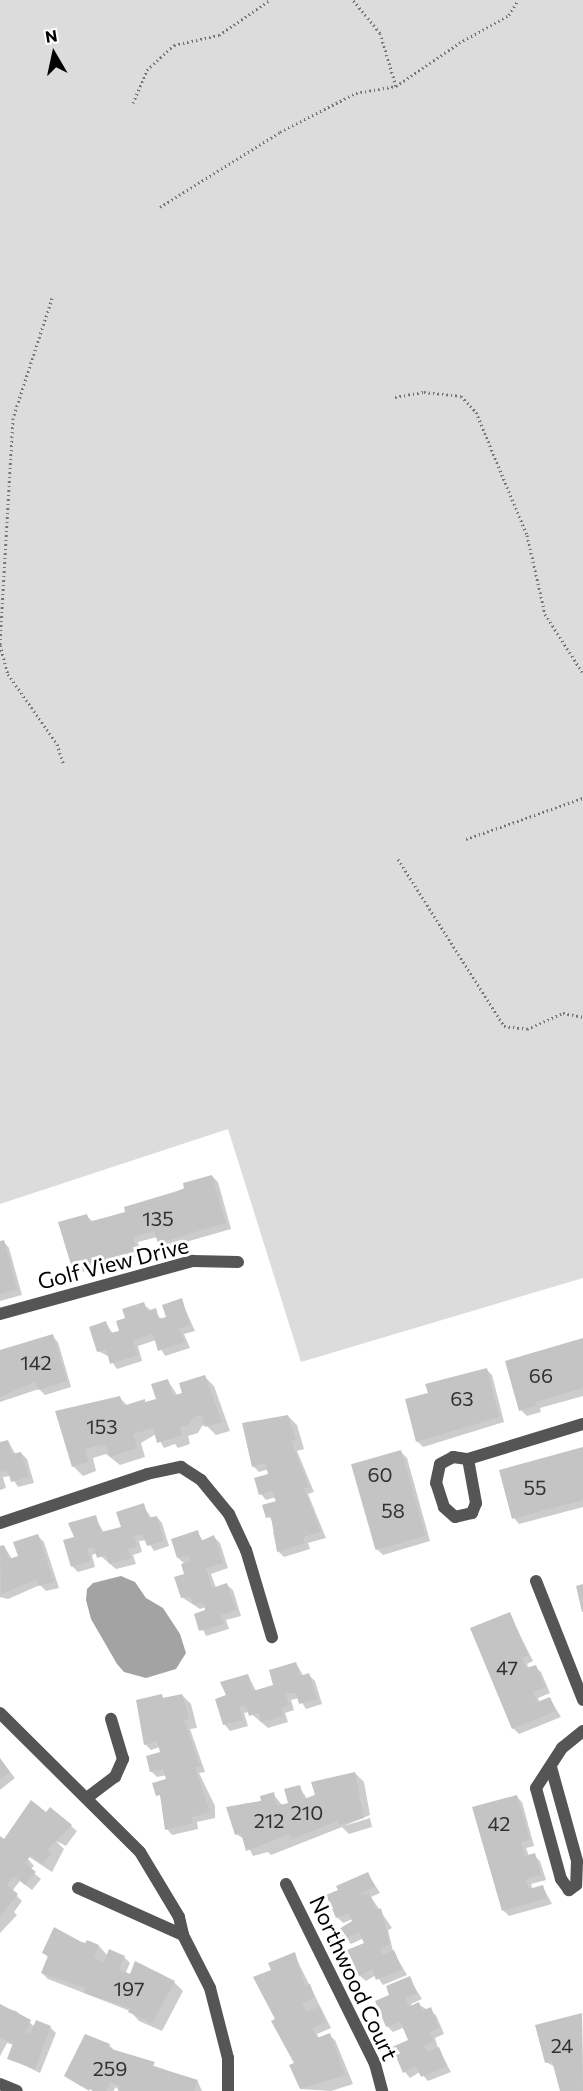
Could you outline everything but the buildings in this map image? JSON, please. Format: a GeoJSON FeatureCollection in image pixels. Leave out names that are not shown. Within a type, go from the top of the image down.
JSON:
{"type":"FeatureCollection","features":[{"type":"Feature","properties":{"kind":"street","name":"Golf View Drive"},"geometry":{"type":"LineString","coordinates":[[0,1314],[193,1261],[238,1262]]}},
{"type":"Feature","properties":{"kind":"street"},"geometry":{"type":"LineString","coordinates":[[468,1459],[476,1503],[472,1514],[455,1517],[444,1507],[436,1483],[440,1464],[453,1457],[468,1459],[583,1424]]}},
{"type":"Feature","properties":{"kind":"street"},"geometry":{"type":"LineString","coordinates":[[0,1523],[147,1474],[181,1467],[201,1480],[229,1514],[246,1550],[272,1637]]}},
{"type":"Feature","properties":{"kind":"street"},"geometry":{"type":"LineString","coordinates":[[536,1581],[583,1700]]}},
{"type":"Feature","properties":{"kind":"street"},"geometry":{"type":"LineString","coordinates":[[0,1713],[88,1797],[140,1852],[179,1917],[183,1935],[210,1988],[228,2058],[228,2091]]}},
{"type":"Feature","properties":{"kind":"street"},"geometry":{"type":"LineString","coordinates":[[88,1797],[115,1777],[123,1759],[111,1719]]}},
{"type":"Feature","properties":{"kind":"street"},"geometry":{"type":"LineString","coordinates":[[551,1767],[577,1861],[576,1885],[569,1890],[561,1879],[538,1800],[539,1781],[551,1767],[562,1748],[583,1731]]}},
{"type":"Feature","properties":{"kind":"street","name":"Northwood Court"},"geometry":{"type":"LineString","coordinates":[[286,1884],[375,2064],[382,2091]]}},
{"type":"Feature","properties":{"kind":"street"},"geometry":{"type":"LineString","coordinates":[[78,1888],[183,1935]]}},
{"type":"Feature","properties":{"kind":"street"},"geometry":{"type":"LineString","coordinates":[[0,2084],[17,2091]]}},
{"type":"Feature","properties":{"kind":"path"},"geometry":{"type":"LineString","coordinates":[[133,103],[147,70],[174,45],[219,35],[270,0]]}},
{"type":"Feature","properties":{"kind":"path"},"geometry":{"type":"LineString","coordinates":[[353,0],[380,33],[396,86]]}},
{"type":"Feature","properties":{"kind":"path"},"geometry":{"type":"LineString","coordinates":[[160,207],[290,127],[356,93],[396,86],[459,43],[509,15],[518,0]]}},
{"type":"Feature","properties":{"kind":"path"},"geometry":{"type":"LineString","coordinates":[[52,298],[13,418],[0,645],[8,674],[57,744],[64,765]]}},
{"type":"Feature","properties":{"kind":"path"},"geometry":{"type":"LineString","coordinates":[[394,397],[424,392],[461,396],[476,412],[527,535],[545,614],[583,673]]}},
{"type":"Feature","properties":{"kind":"path"},"geometry":{"type":"LineString","coordinates":[[466,839],[583,798]]}},
{"type":"Feature","properties":{"kind":"path"},"geometry":{"type":"LineString","coordinates":[[398,859],[504,1026],[527,1029],[563,1013],[583,1017]]}},
{"type":"Feature","properties":{"kind":"shaded area"},"geometry":{"type":"Polygon","coordinates":[[[0,0],[583,0],[583,1278],[301,1362],[228,1129],[0,1204],[0,0]]]}},
{"type":"Feature","properties":{"kind":"shaded area"},"geometry":{"type":"Polygon","coordinates":[[[121,1576],[135,1582],[146,1598],[163,1608],[180,1634],[186,1653],[176,1669],[146,1678],[124,1672],[117,1664],[91,1619],[86,1600],[87,1589],[93,1583],[121,1576]]]}}]}
